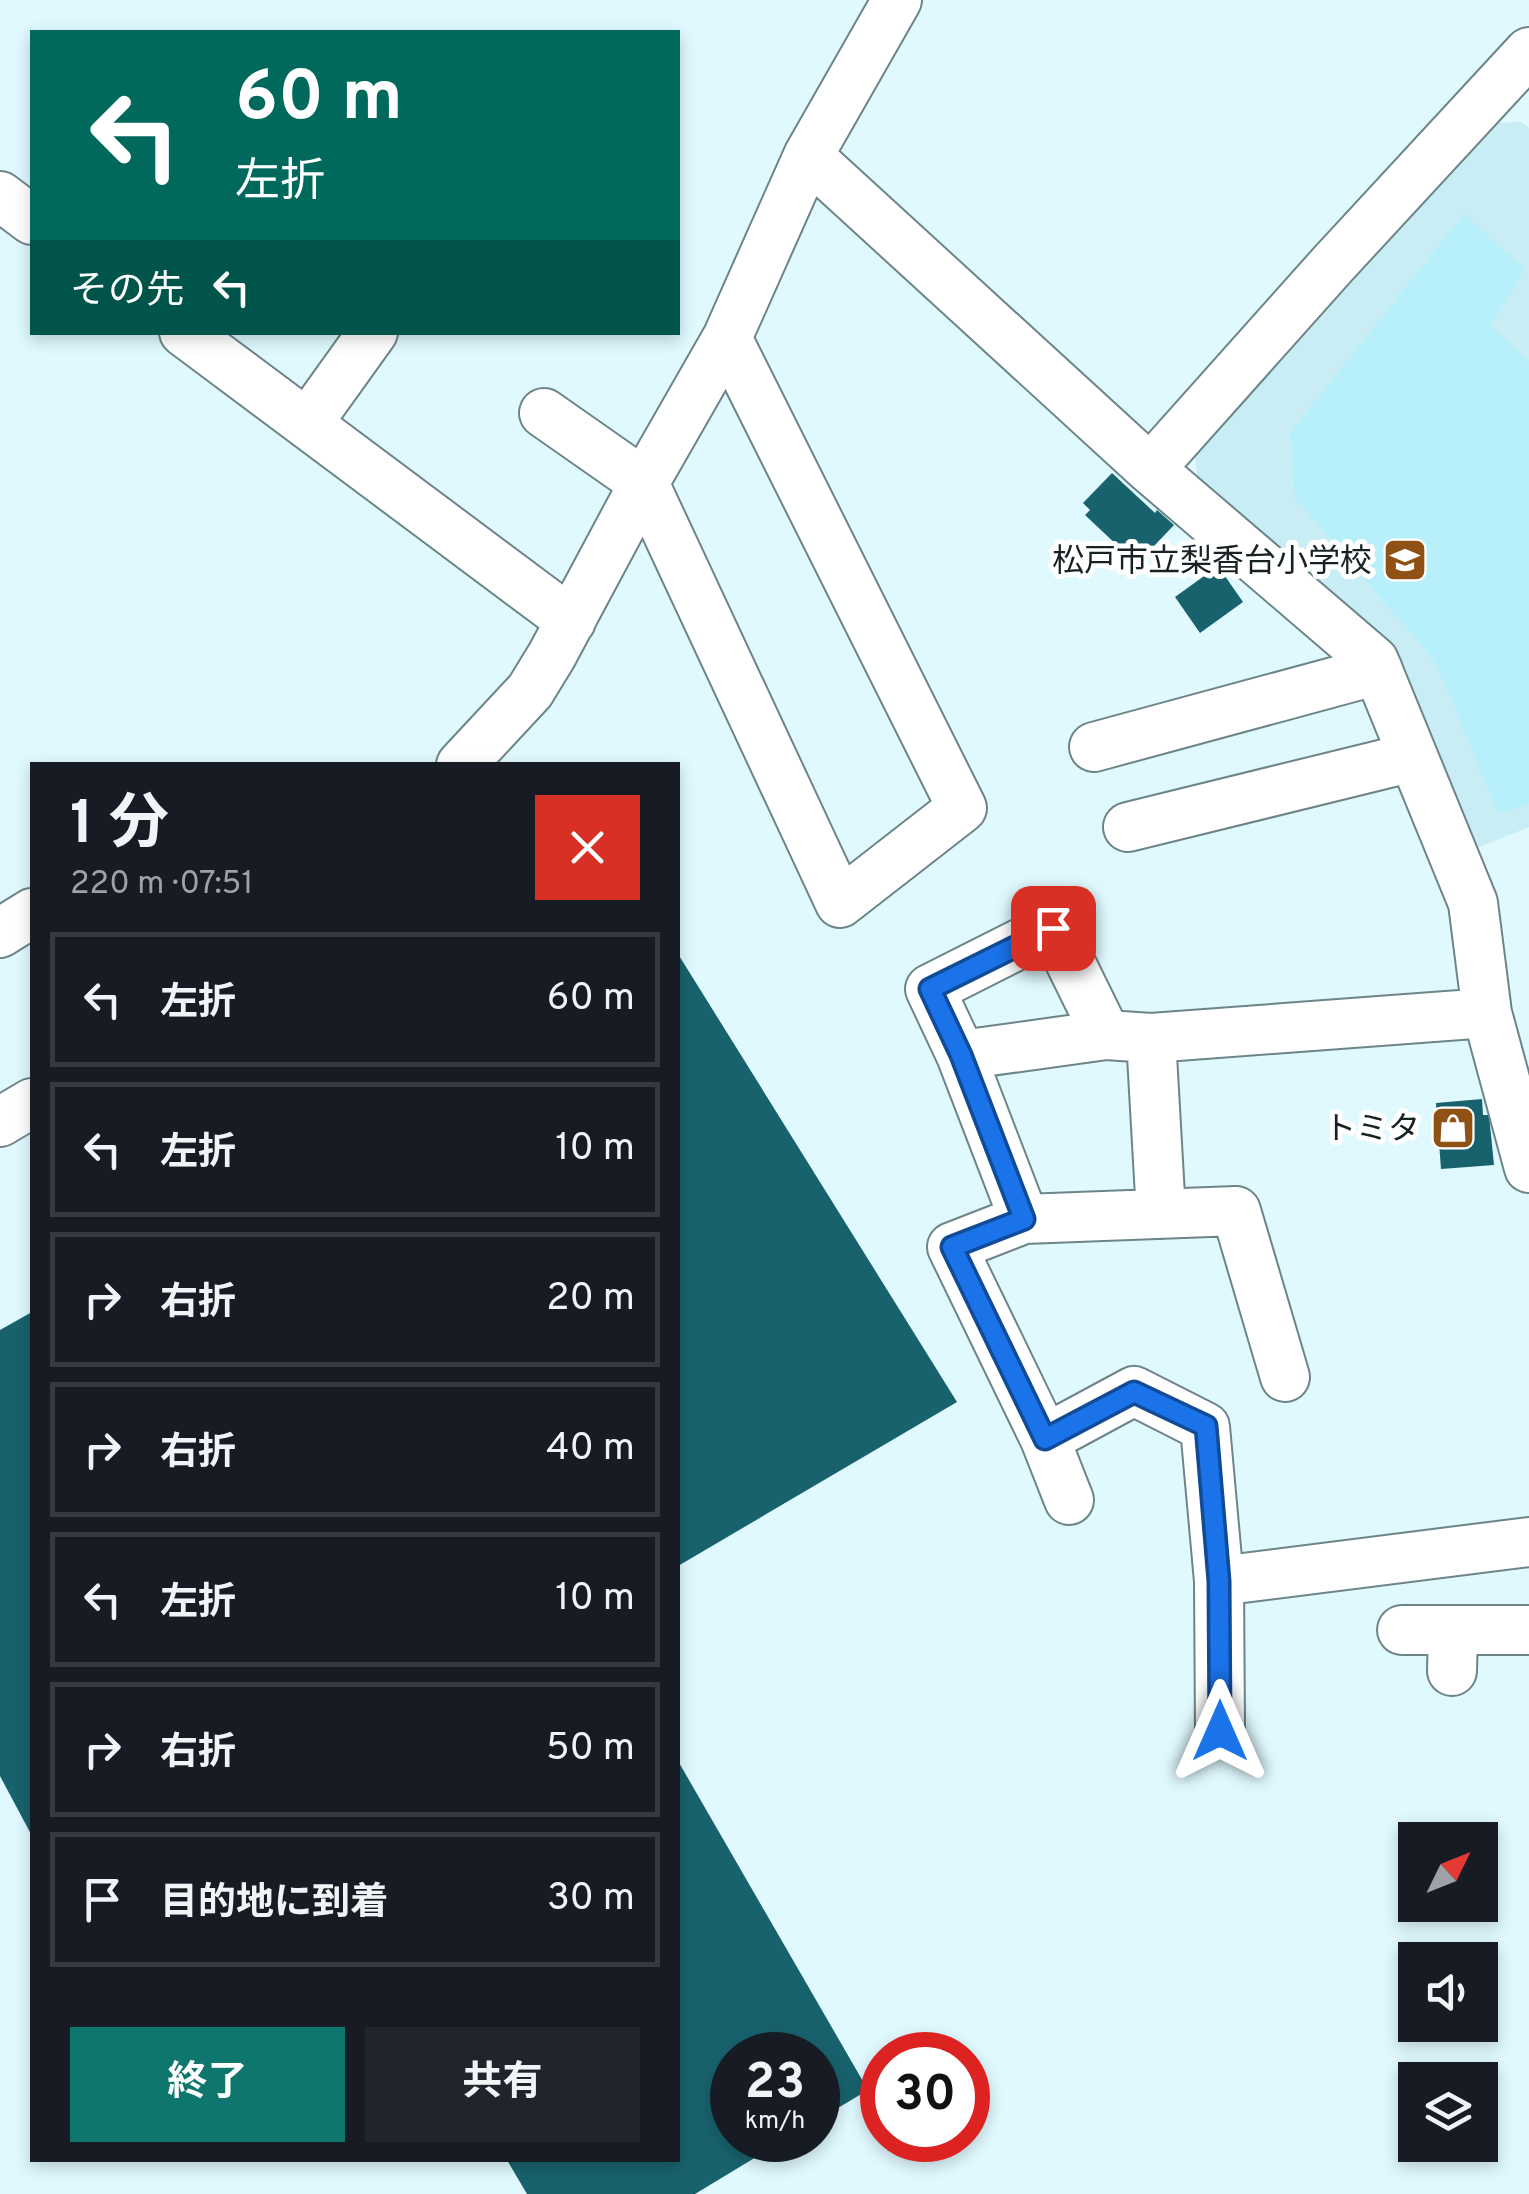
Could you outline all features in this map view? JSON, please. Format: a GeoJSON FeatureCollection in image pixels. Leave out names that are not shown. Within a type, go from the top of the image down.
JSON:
{"type":"FeatureCollection","features":[{"type":"Feature","properties":{"kind":"street"},"geometry":{"type":"LineString","coordinates":[[463,762],[530,691],[571,622],[728,338],[808,156],[896,0]]}},
{"type":"Feature","properties":{"kind":"street"},"geometry":{"type":"LineString","coordinates":[[1150,468],[1332,264],[1523,71]]}},
{"type":"Feature","properties":{"kind":"street"},"geometry":{"type":"LineString","coordinates":[[808,156],[1150,468],[1374,661],[1473,903],[1486,1013],[1529,1168]]}},
{"type":"Feature","properties":{"kind":"street"},"geometry":{"type":"LineString","coordinates":[[0,196],[30,218]]}},
{"type":"Feature","properties":{"kind":"street"},"geometry":{"type":"LineString","coordinates":[[188,335],[571,622]]}},
{"type":"Feature","properties":{"kind":"street"},"geometry":{"type":"LineString","coordinates":[[306,424],[371,335]]}},
{"type":"Feature","properties":{"kind":"street"},"geometry":{"type":"LineString","coordinates":[[544,413],[644,484],[840,903],[962,808],[728,338]]}},
{"type":"Feature","properties":{"kind":"street"},"geometry":{"type":"LineString","coordinates":[[1094,747],[1378,670]]}},
{"type":"Feature","properties":{"kind":"street"},"geometry":{"type":"LineString","coordinates":[[1128,828],[1413,756]]}},
{"type":"Feature","properties":{"kind":"street"},"geometry":{"type":"LineString","coordinates":[[0,933],[30,914]]}},
{"type":"Feature","properties":{"kind":"street"},"geometry":{"type":"LineString","coordinates":[[1024,1219],[961,1055],[930,989],[1053,928],[1128,1037],[1161,1214]]}},
{"type":"Feature","properties":{"kind":"street"},"geometry":{"type":"LineString","coordinates":[[961,1055],[1128,1037],[1486,1013]]}},
{"type":"Feature","properties":{"kind":"street"},"geometry":{"type":"LineString","coordinates":[[0,1122],[30,1103]]}},
{"type":"Feature","properties":{"kind":"street"},"geometry":{"type":"LineString","coordinates":[[1069,1500],[1045,1439],[952,1247],[1024,1219],[1236,1211],[1285,1377]]}},
{"type":"Feature","properties":{"kind":"street"},"geometry":{"type":"LineString","coordinates":[[1045,1439],[1134,1392],[1206,1426],[1219,1581],[1220,1731]]}},
{"type":"Feature","properties":{"kind":"street"},"geometry":{"type":"LineString","coordinates":[[1219,1581],[1529,1542]]}},
{"type":"Feature","properties":{"kind":"street"},"geometry":{"type":"LineString","coordinates":[[1402,1630],[1452,1650],[1529,1630]]}},
{"type":"Feature","properties":{"kind":"shaded area","name":"松戸市立梨香台小学校"},"geometry":{"type":"Polygon","coordinates":[[[1521,122],[1529,128],[1529,827],[1469,851],[1399,691],[1198,485],[1195,456],[1485,123],[1521,122]]]}},
{"type":"Feature","properties":{"kind":"shaded area","name":"松戸市立梨香台小学校"},"geometry":{"type":"Polygon","coordinates":[[[1464,214],[1525,269],[1491,325],[1529,361],[1529,804],[1499,815],[1435,661],[1295,498],[1290,433],[1464,214]]]}},
{"type":"Feature","properties":{"kind":"building"},"geometry":{"type":"Polygon","coordinates":[[[1112,473],[1155,513],[1157,510],[1174,525],[1137,564],[1085,515],[1090,510],[1083,503],[1112,473]]]}},
{"type":"Feature","properties":{"kind":"building"},"geometry":{"type":"Polygon","coordinates":[[[1218,566],[1243,602],[1200,633],[1175,597],[1218,566]]]}},
{"type":"Feature","properties":{"kind":"building"},"geometry":{"type":"Polygon","coordinates":[[[680,957],[957,1402],[680,1565],[680,957]]]}},
{"type":"Feature","properties":{"kind":"building"},"geometry":{"type":"Polygon","coordinates":[[[1482,1099],[1483,1115],[1489,1115],[1494,1165],[1441,1169],[1436,1103],[1482,1099]]]}},
{"type":"Feature","properties":{"kind":"building"},"geometry":{"type":"Polygon","coordinates":[[[30,1313],[30,1832],[0,1776],[0,1330],[30,1313]]]}},
{"type":"Feature","properties":{"kind":"building"},"geometry":{"type":"Polygon","coordinates":[[[680,1764],[835,2032],[710,2032],[710,2162],[748,2162],[695,2194],[527,2194],[508,2162],[680,2162],[680,1764]]]}},
{"type":"Feature","properties":{"kind":"building"},"geometry":{"type":"Polygon","coordinates":[[[840,2042],[860,2076],[860,2095],[840,2107],[840,2042]]]}},
{"type":"Feature","properties":{"kind":"place","name":"松戸市立梨香台小学校"},"geometry":{"type":"Point","coordinates":[1405,560]}},
{"type":"Feature","properties":{"kind":"place","name":"トミタ"},"geometry":{"type":"Point","coordinates":[1453,1128]}},
{"type":"Feature","properties":{"kind":"route"},"geometry":{"type":"LineString","coordinates":[[1053,928],[930,989],[961,1055],[1024,1219],[952,1247],[1045,1439],[1134,1392],[1206,1426],[1219,1581],[1220,1731]]}}]}
